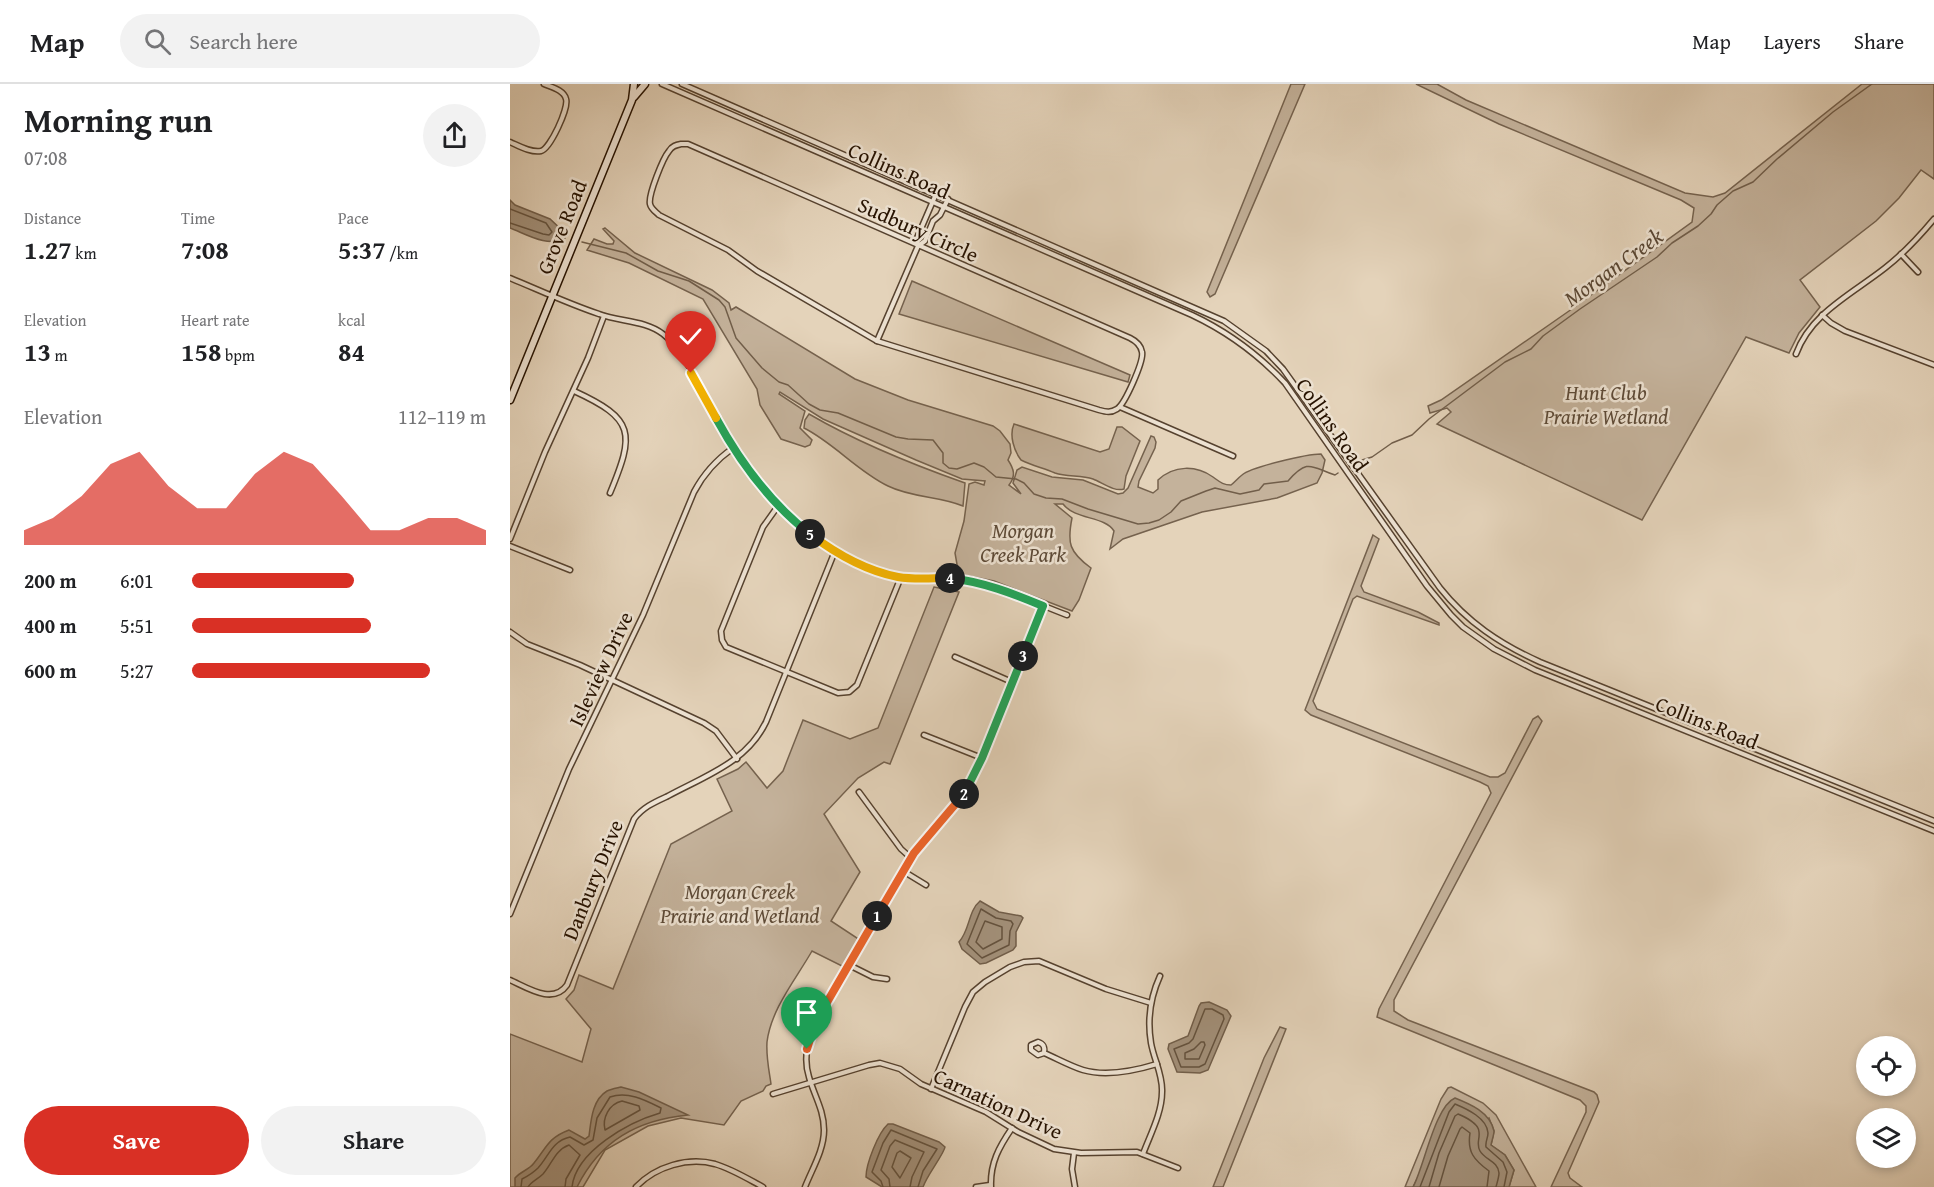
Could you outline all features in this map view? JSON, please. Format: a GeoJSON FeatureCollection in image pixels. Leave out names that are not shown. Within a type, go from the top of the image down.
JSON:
{"type":"FeatureCollection","features":[{"type":"Feature","properties":{"kind":"street"},"geometry":{"type":"LineString","coordinates":[[510,142],[533,152],[543,151],[549,146],[566,108],[566,98],[562,92],[544,84]]}},
{"type":"Feature","properties":{"kind":"street","name":"Grove Road"},"geometry":{"type":"LineString","coordinates":[[632,100],[634,84]]}},
{"type":"Feature","properties":{"kind":"street","name":"Grove Road"},"geometry":{"type":"LineString","coordinates":[[510,400],[632,100],[645,84]]}},
{"type":"Feature","properties":{"kind":"street","name":"Collins Road"},"geometry":{"type":"LineString","coordinates":[[662,84],[1212,324],[1260,357],[1284,383],[1440,603],[1463,627],[1494,650],[1535,670],[1934,831]]}},
{"type":"Feature","properties":{"kind":"street","name":"Collins Road"},"geometry":{"type":"LineString","coordinates":[[682,84],[1209,313],[1244,334],[1266,351],[1296,385],[1449,600],[1474,624],[1504,644],[1540,662],[1934,822]]}},
{"type":"Feature","properties":{"kind":"street","name":"Sudbury Circle"},"geometry":{"type":"LineString","coordinates":[[688,144],[918,246],[1136,341],[1143,353],[1142,360],[1120,407],[1111,412],[1099,410],[877,341],[757,271],[728,250],[659,215],[650,204],[650,196],[668,151],[674,145],[688,144]]}},
{"type":"Feature","properties":{"kind":"street"},"geometry":{"type":"LineString","coordinates":[[543,151],[546,159]]}},
{"type":"Feature","properties":{"kind":"street"},"geometry":{"type":"LineString","coordinates":[[877,341],[918,246],[917,238],[936,194]]}},
{"type":"Feature","properties":{"kind":"street"},"geometry":{"type":"LineString","coordinates":[[918,246],[925,241],[933,221],[937,219],[948,199]]}},
{"type":"Feature","properties":{"kind":"street"},"geometry":{"type":"LineString","coordinates":[[1796,354],[1804,337],[1822,315],[1901,254],[1934,219]]}},
{"type":"Feature","properties":{"kind":"street"},"geometry":{"type":"LineString","coordinates":[[1901,254],[1918,272]]}},
{"type":"Feature","properties":{"kind":"street"},"geometry":{"type":"LineString","coordinates":[[510,278],[604,316],[648,326],[672,342],[733,448],[753,477],[778,506],[811,535],[835,551],[871,569],[901,577],[951,578],[977,582],[1067,615]]}},
{"type":"Feature","properties":{"kind":"street"},"geometry":{"type":"LineString","coordinates":[[1822,315],[1845,331],[1934,365]]}},
{"type":"Feature","properties":{"kind":"street"},"geometry":{"type":"LineString","coordinates":[[510,539],[604,316]]}},
{"type":"Feature","properties":{"kind":"street"},"geometry":{"type":"LineString","coordinates":[[574,391],[603,404],[622,424],[626,438],[626,451],[610,492]]}},
{"type":"Feature","properties":{"kind":"street"},"geometry":{"type":"LineString","coordinates":[[1120,407],[1233,456]]}},
{"type":"Feature","properties":{"kind":"street","name":"Isleview Drive"},"geometry":{"type":"LineString","coordinates":[[510,914],[569,769],[643,615],[694,492],[703,475],[717,459],[733,448]]}},
{"type":"Feature","properties":{"kind":"street"},"geometry":{"type":"LineString","coordinates":[[778,506],[763,527],[721,631],[726,647],[838,693],[849,692],[857,685],[901,577]]}},
{"type":"Feature","properties":{"kind":"street"},"geometry":{"type":"LineString","coordinates":[[510,546],[570,570]]}},
{"type":"Feature","properties":{"kind":"street","name":"Danbury Drive"},"geometry":{"type":"LineString","coordinates":[[510,980],[546,995],[561,992],[567,985],[634,819],[647,806],[737,759],[754,742],[763,729],[835,551]]}},
{"type":"Feature","properties":{"kind":"street"},"geometry":{"type":"LineString","coordinates":[[805,1187],[820,1150],[824,1131],[822,1113],[807,1069],[806,1053],[815,1023],[911,858],[962,798],[982,758],[1043,606]]}},
{"type":"Feature","properties":{"kind":"street"},"geometry":{"type":"LineString","coordinates":[[510,633],[527,644],[710,726],[737,759]]}},
{"type":"Feature","properties":{"kind":"street"},"geometry":{"type":"LineString","coordinates":[[955,657],[1012,682]]}},
{"type":"Feature","properties":{"kind":"street"},"geometry":{"type":"LineString","coordinates":[[924,735],[982,758]]}},
{"type":"Feature","properties":{"kind":"street"},"geometry":{"type":"LineString","coordinates":[[859,792],[901,849],[911,858]]}},
{"type":"Feature","properties":{"kind":"street"},"geometry":{"type":"LineString","coordinates":[[903,872],[926,885]]}},
{"type":"Feature","properties":{"kind":"street"},"geometry":{"type":"LineString","coordinates":[[931,1089],[973,993],[985,982],[1010,967],[1024,962],[1040,961],[1106,989],[1151,1003]]}},
{"type":"Feature","properties":{"kind":"street"},"geometry":{"type":"LineString","coordinates":[[849,965],[873,977],[887,979]]}},
{"type":"Feature","properties":{"kind":"street"},"geometry":{"type":"LineString","coordinates":[[1143,1154],[1162,1100],[1162,1078],[1150,1035],[1151,1003],[1160,976]]}},
{"type":"Feature","properties":{"kind":"street"},"geometry":{"type":"LineString","coordinates":[[1044,1053],[1082,1070],[1100,1072],[1136,1070],[1157,1064]]}},
{"type":"Feature","properties":{"kind":"street","name":"Carnation Drive"},"geometry":{"type":"LineString","coordinates":[[773,1094],[880,1063],[900,1069],[931,1089],[986,1112],[1049,1147],[1074,1153],[1143,1154],[1178,1168]]}},
{"type":"Feature","properties":{"kind":"street"},"geometry":{"type":"LineString","coordinates":[[976,1187],[991,1186],[992,1166],[997,1152],[1012,1128]]}},
{"type":"Feature","properties":{"kind":"street"},"geometry":{"type":"LineString","coordinates":[[1074,1153],[1072,1169],[1075,1187]]}},
{"type":"Feature","properties":{"kind":"street"},"geometry":{"type":"LineString","coordinates":[[636,1187],[657,1171],[675,1164],[695,1162],[715,1164],[763,1187]]}},
{"type":"Feature","properties":{"kind":"green space"},"geometry":{"type":"Polygon","coordinates":[[[1291,84],[1305,84],[1215,294],[1210,297],[1207,292],[1291,84]]]}},
{"type":"Feature","properties":{"kind":"green space","name":"Hunt Club Prairie Wetland"},"geometry":{"type":"Polygon","coordinates":[[[1416,84],[1437,84],[1466,100],[1685,193],[1713,197],[1725,193],[1862,84],[1934,84],[1934,179],[1921,170],[1899,198],[1876,221],[1800,280],[1820,307],[1799,333],[1789,353],[1746,337],[1642,520],[1437,424],[1451,412],[1447,408],[1430,413],[1428,406],[1441,400],[1569,311],[1692,222],[1694,208],[1681,200],[1499,124],[1416,84]]]}},
{"type":"Feature","properties":{"kind":"green space","name":"Morgan Creek Park"},"geometry":{"type":"Polygon","coordinates":[[[605,228],[635,253],[712,290],[729,303],[731,310],[736,307],[855,379],[908,400],[993,426],[1010,444],[1011,453],[1008,460],[1013,469],[1013,476],[1009,485],[1021,494],[1013,483],[1017,470],[1022,467],[1052,477],[1083,480],[1118,494],[1123,493],[1128,488],[1151,436],[1156,442],[1155,448],[1138,487],[1153,493],[1158,489],[1158,480],[1164,475],[1185,468],[1199,470],[1222,483],[1231,485],[1242,475],[1256,468],[1321,454],[1325,460],[1322,473],[1317,483],[1277,498],[1202,512],[1123,539],[1110,549],[1114,531],[1110,526],[1075,513],[1063,504],[1055,504],[1072,518],[1071,546],[1078,557],[1091,568],[1079,600],[1072,611],[994,581],[954,573],[958,570],[955,553],[964,521],[969,484],[975,482],[984,485],[985,481],[962,479],[916,460],[823,419],[780,392],[779,394],[805,411],[800,428],[812,440],[810,445],[805,447],[781,439],[760,405],[757,389],[703,299],[629,263],[587,250],[594,239],[613,244],[614,241],[603,229],[605,228]]]}},
{"type":"Feature","properties":{"kind":"green space"},"geometry":{"type":"Polygon","coordinates":[[[912,281],[1130,375],[1128,382],[899,314],[912,281]]]}},
{"type":"Feature","properties":{"kind":"green space"},"geometry":{"type":"Polygon","coordinates":[[[809,414],[885,452],[965,483],[963,506],[897,490],[877,480],[804,428],[809,414]]]}},
{"type":"Feature","properties":{"kind":"green space"},"geometry":{"type":"Polygon","coordinates":[[[1014,424],[1100,452],[1109,449],[1117,427],[1122,427],[1140,441],[1126,476],[1124,489],[1112,488],[1093,479],[1055,473],[1021,460],[1013,443],[1014,424]]]}},
{"type":"Feature","properties":{"kind":"green space"},"geometry":{"type":"Polygon","coordinates":[[[1373,535],[1379,539],[1361,586],[1364,592],[1418,612],[1439,625],[1357,596],[1353,599],[1313,701],[1317,709],[1490,777],[1498,777],[1505,773],[1533,719],[1538,716],[1542,721],[1394,1000],[1394,1011],[1408,1020],[1594,1092],[1599,1102],[1568,1173],[1570,1178],[1582,1187],[1551,1187],[1586,1112],[1586,1106],[1580,1100],[1377,1017],[1379,1009],[1491,793],[1488,786],[1480,782],[1311,715],[1305,710],[1373,535]]]}},
{"type":"Feature","properties":{"kind":"green space","name":"Morgan Creek Prairie and Wetland"},"geometry":{"type":"Polygon","coordinates":[[[934,587],[959,592],[890,764],[884,762],[858,778],[824,814],[860,872],[831,921],[860,940],[844,967],[812,951],[792,983],[769,1030],[767,1053],[771,1084],[763,1091],[741,1101],[724,1125],[681,1118],[648,1126],[605,1150],[583,1187],[510,1187],[510,1034],[582,1062],[591,1029],[566,999],[574,990],[579,975],[613,989],[671,844],[732,811],[717,779],[738,769],[746,762],[767,788],[783,771],[803,720],[850,739],[878,728],[934,587]]]}},
{"type":"Feature","properties":{"kind":"green space"},"geometry":{"type":"Polygon","coordinates":[[[1280,1027],[1286,1029],[1223,1187],[1213,1187],[1264,1058],[1280,1027]]]}},
{"type":"Feature","properties":{"kind":"green space"},"geometry":{"type":"Polygon","coordinates":[[[1451,1087],[1483,1103],[1496,1115],[1536,1187],[1509,1187],[1514,1170],[1505,1155],[1491,1145],[1494,1131],[1489,1118],[1419,1175],[1413,1187],[1405,1187],[1441,1099],[1451,1087]]]}},
{"type":"Feature","properties":{"kind":"water"},"geometry":{"type":"Polygon","coordinates":[[[510,200],[515,205],[550,219],[566,234],[565,238],[551,242],[544,241],[510,228],[510,200]]]}},
{"type":"Feature","properties":{"kind":"water"},"geometry":{"type":"Polygon","coordinates":[[[980,901],[999,912],[1023,918],[1016,932],[1016,946],[1013,950],[980,964],[962,949],[959,942],[973,910],[980,901]]]}},
{"type":"Feature","properties":{"kind":"water"},"geometry":{"type":"Polygon","coordinates":[[[1209,1002],[1227,1010],[1231,1016],[1208,1070],[1200,1073],[1177,1072],[1168,1049],[1169,1044],[1188,1036],[1199,1006],[1201,1003],[1209,1002]]]}},
{"type":"Feature","properties":{"kind":"water"},"geometry":{"type":"Polygon","coordinates":[[[621,1087],[639,1092],[688,1115],[652,1122],[622,1136],[597,1157],[577,1187],[515,1187],[515,1178],[532,1165],[556,1136],[569,1130],[585,1139],[589,1136],[593,1111],[598,1100],[607,1091],[621,1087]]]}},
{"type":"Feature","properties":{"kind":"water"},"geometry":{"type":"Polygon","coordinates":[[[1455,1098],[1479,1110],[1492,1124],[1494,1131],[1491,1145],[1505,1155],[1514,1170],[1509,1187],[1413,1187],[1436,1124],[1448,1103],[1455,1098]]]}},
{"type":"Feature","properties":{"kind":"water"},"geometry":{"type":"Polygon","coordinates":[[[888,1124],[939,1142],[945,1147],[923,1187],[882,1187],[866,1177],[873,1149],[888,1124]]]}},
{"type":"Feature","properties":{"kind":"waterway","name":"Morgan Creek"},"geometry":{"type":"LineString","coordinates":[[1362,460],[1412,435],[1429,419],[1505,362],[1531,349],[1543,336],[1657,257],[1672,243],[1698,226],[1733,191],[1753,182],[1833,112],[1872,84]]}},
{"type":"Feature","properties":{"kind":"waterway","name":"Morgan Creek"},"geometry":{"type":"LineString","coordinates":[[582,242],[626,253],[658,271],[689,281],[719,300],[725,307],[736,338],[762,368],[779,382],[788,385],[809,404],[820,410],[838,413],[896,437],[933,440],[943,453],[943,463],[949,468],[957,469],[974,463],[984,467],[996,477],[1016,479],[1024,483],[1034,494],[1046,498],[1062,499],[1138,524],[1159,520],[1181,501],[1215,488],[1240,494],[1259,490],[1264,484],[1288,481],[1301,469],[1311,466],[1335,475],[1338,473]]}},
{"type":"Feature","properties":{"kind":"route"},"geometry":{"type":"LineString","coordinates":[[691,373],[729,442],[763,490],[797,524],[835,551],[871,569],[894,576],[951,578],[977,582],[1010,592],[1043,606],[968,788],[911,858],[815,1023],[807,1049]]}}]}
